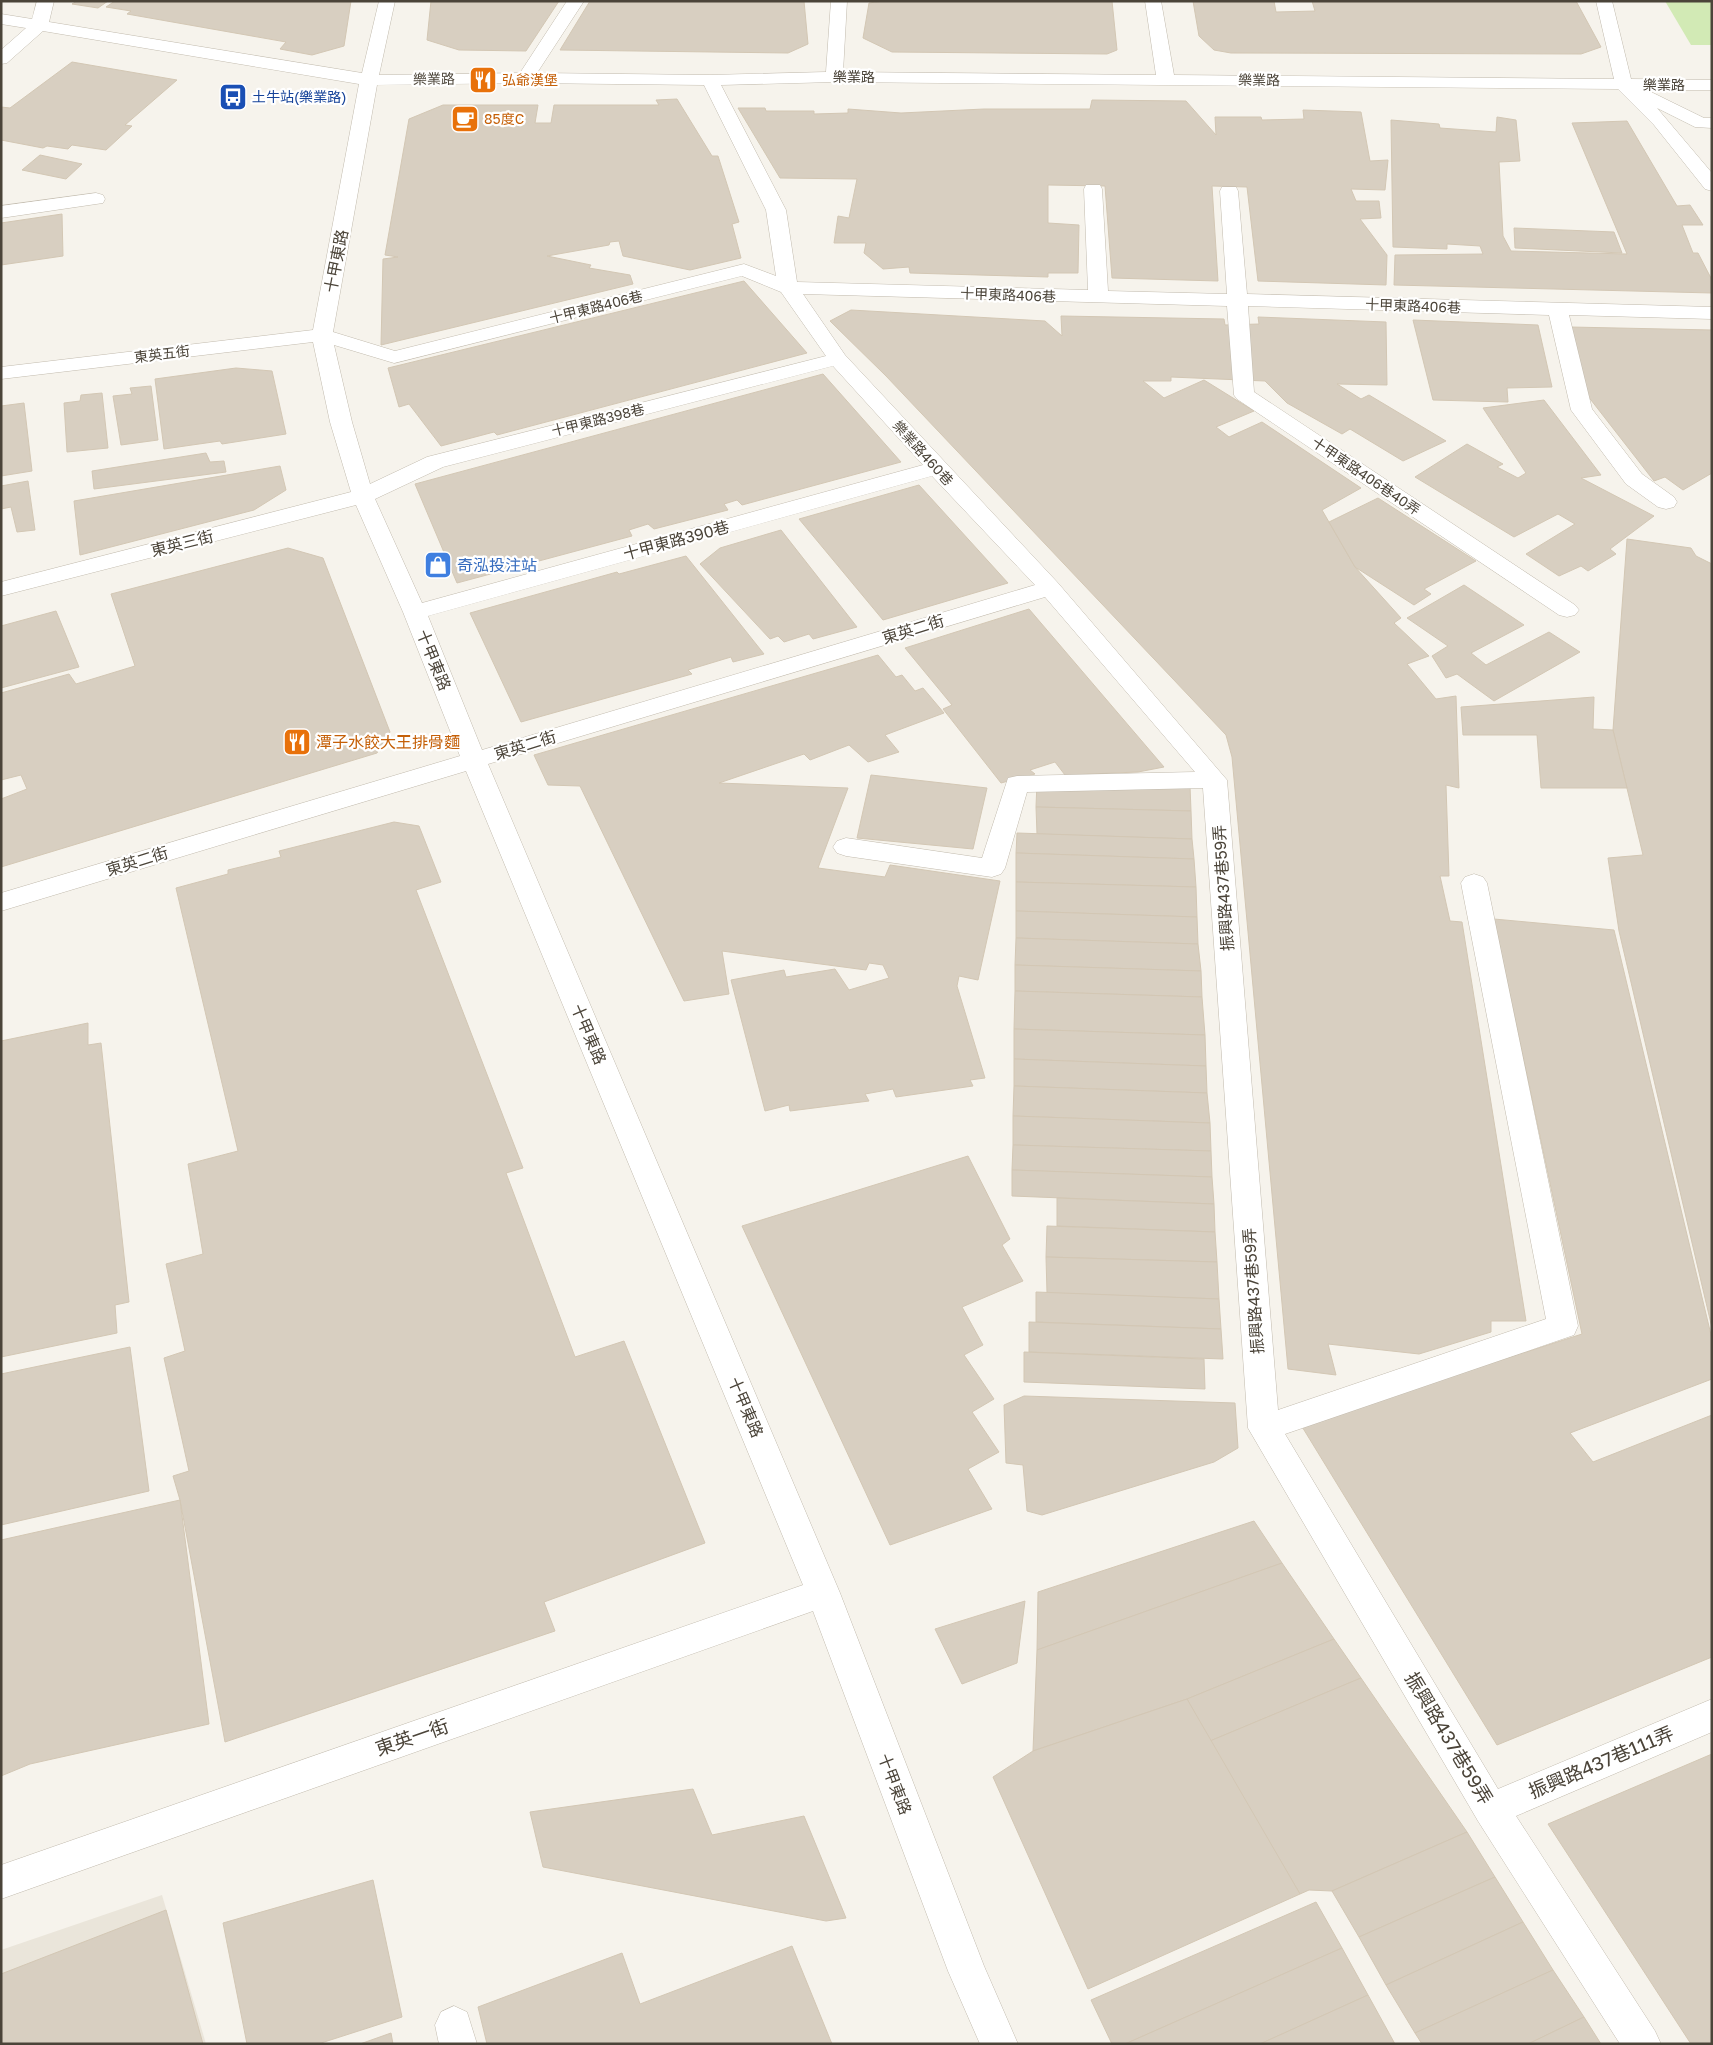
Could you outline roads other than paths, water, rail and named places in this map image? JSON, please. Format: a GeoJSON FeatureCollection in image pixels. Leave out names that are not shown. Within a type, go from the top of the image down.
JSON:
{"type":"FeatureCollection","features":[{"type":"Feature","properties":{"kind":"street"},"geometry":{"type":"LineString","coordinates":[[1,59],[39,26],[46,1]]}},
{"type":"Feature","properties":{"kind":"street","name":"十甲東路"},"geometry":{"type":"LineString","coordinates":[[387,1],[369,80],[322,335],[341,422],[363,496],[415,612],[474,760],[822,1593],[964,1962],[999,2044]]}},
{"type":"Feature","properties":{"kind":"street"},"geometry":{"type":"LineString","coordinates":[[525,78],[576,1]]}},
{"type":"Feature","properties":{"kind":"street"},"geometry":{"type":"LineString","coordinates":[[834,77],[839,1]]}},
{"type":"Feature","properties":{"kind":"street"},"geometry":{"type":"LineString","coordinates":[[1153,1],[1166,79]]}},
{"type":"Feature","properties":{"kind":"street"},"geometry":{"type":"LineString","coordinates":[[1604,1],[1624,84],[1660,121],[1712,185]]}},
{"type":"Feature","properties":{"kind":"street","name":"樂業路"},"geometry":{"type":"LineString","coordinates":[[1,19],[369,80],[525,78],[710,80],[834,77],[1712,85]]}},
{"type":"Feature","properties":{"kind":"street","name":"樂業路460巷"},"geometry":{"type":"LineString","coordinates":[[710,80],[776,210],[788,288],[838,358],[937,468],[1050,588],[1215,780]]}},
{"type":"Feature","properties":{"kind":"street"},"geometry":{"type":"LineString","coordinates":[[1624,84],[1701,123],[1712,123]]}},
{"type":"Feature","properties":{"kind":"street"},"geometry":{"type":"LineString","coordinates":[[1093,189],[1098,298]]}},
{"type":"Feature","properties":{"kind":"street"},"geometry":{"type":"LineString","coordinates":[[1229,191],[1236,300]]}},
{"type":"Feature","properties":{"kind":"street"},"geometry":{"type":"LineString","coordinates":[[1,212],[96,199]]}},
{"type":"Feature","properties":{"kind":"street","name":"十甲東路406巷"},"geometry":{"type":"LineString","coordinates":[[322,335],[394,357],[744,270],[788,288],[1098,298],[1712,313]]}},
{"type":"Feature","properties":{"kind":"street","name":"十甲東路406巷40弄"},"geometry":{"type":"LineString","coordinates":[[1236,300],[1244,395],[1567,610]]}},
{"type":"Feature","properties":{"kind":"street"},"geometry":{"type":"LineString","coordinates":[[1558,310],[1582,410],[1634,479],[1666,502]]}},
{"type":"Feature","properties":{"kind":"street","name":"東英五街"},"geometry":{"type":"LineString","coordinates":[[1,373],[322,335]]}},
{"type":"Feature","properties":{"kind":"street","name":"十甲東路398巷"},"geometry":{"type":"LineString","coordinates":[[363,496],[435,462],[838,358]]}},
{"type":"Feature","properties":{"kind":"street","name":"十甲東路390巷"},"geometry":{"type":"LineString","coordinates":[[415,612],[937,468]]}},
{"type":"Feature","properties":{"kind":"street","name":"東英三街"},"geometry":{"type":"LineString","coordinates":[[1,589],[363,496]]}},
{"type":"Feature","properties":{"kind":"street","name":"東英二街"},"geometry":{"type":"LineString","coordinates":[[1,902],[1050,588]]}},
{"type":"Feature","properties":{"kind":"street"},"geometry":{"type":"LineString","coordinates":[[846,847],[992,868],[1016,784],[1215,780]]}},
{"type":"Feature","properties":{"kind":"street","name":"振興路437巷59弄"},"geometry":{"type":"LineString","coordinates":[[1215,780],[1264,1428],[1491,1809],[1642,2044]]}},
{"type":"Feature","properties":{"kind":"street"},"geometry":{"type":"LineString","coordinates":[[1264,1428],[1563,1326],[1474,883]]}},
{"type":"Feature","properties":{"kind":"street","name":"東英一街"},"geometry":{"type":"LineString","coordinates":[[1,1882],[822,1593]]}},
{"type":"Feature","properties":{"kind":"street","name":"振興路437巷111弄"},"geometry":{"type":"LineString","coordinates":[[1491,1809],[1712,1715]]}},
{"type":"Feature","properties":{"kind":"place","name":"弘爺漢堡"},"geometry":{"type":"Point","coordinates":[483,80]}},
{"type":"Feature","properties":{"kind":"place","name":"土牛站(樂業路)"},"geometry":{"type":"Point","coordinates":[233,97]}},
{"type":"Feature","properties":{"kind":"place","name":"85度C"},"geometry":{"type":"Point","coordinates":[465,119]}},
{"type":"Feature","properties":{"kind":"place","name":"奇泓投注站"},"geometry":{"type":"Point","coordinates":[438,565]}},
{"type":"Feature","properties":{"kind":"place","name":"潭子水餃大王排骨麵"},"geometry":{"type":"Point","coordinates":[297,742]}}]}
